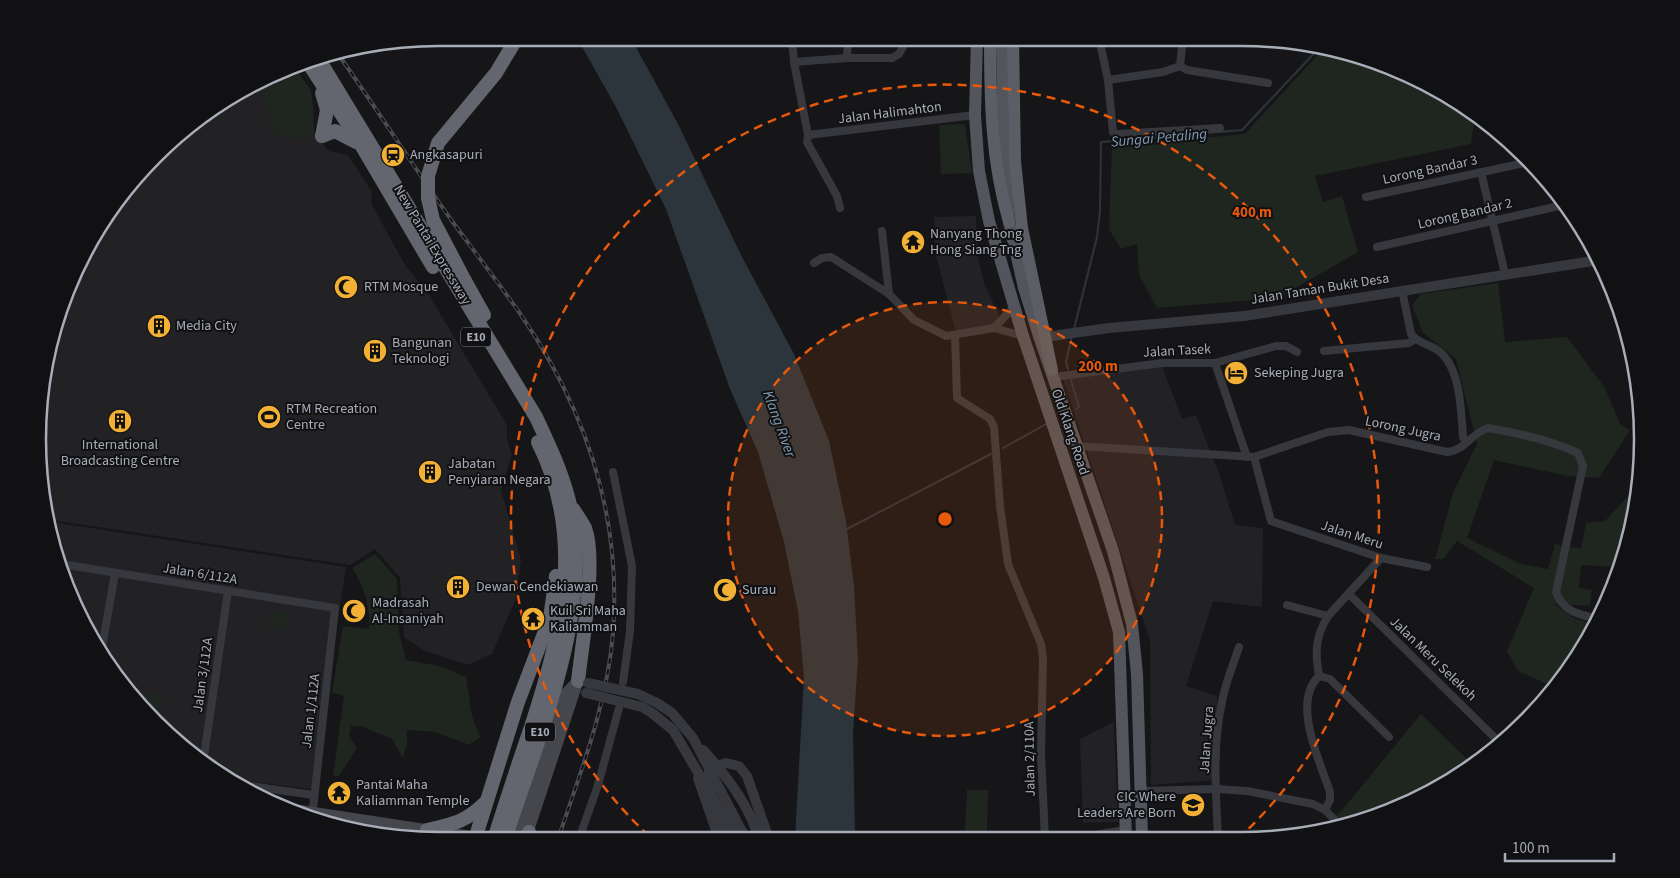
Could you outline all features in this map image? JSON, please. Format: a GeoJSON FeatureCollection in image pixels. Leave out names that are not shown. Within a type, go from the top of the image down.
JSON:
{"type":"FeatureCollection","features":[{"type":"Feature","properties":{"kind":"highway"},"geometry":{"type":"LineString","coordinates":[[512,46],[496,73],[438,142],[428,176],[428,198],[433,220],[465,281],[530,395],[536,417]]}},
{"type":"Feature","properties":{"kind":"highway"},"geometry":{"type":"LineString","coordinates":[[991,46],[996,105],[999,187],[1009,222]]}},
{"type":"Feature","properties":{"kind":"highway"},"geometry":{"type":"LineString","coordinates":[[1013,46],[1015,161],[1022,228],[1053,373]]}},
{"type":"Feature","properties":{"kind":"highway","name":"New Pantai Expressway"},"geometry":{"type":"LineString","coordinates":[[315,66],[527,421],[542,450],[565,505]]}},
{"type":"Feature","properties":{"kind":"highway","name":"New Pantai Expressway"},"geometry":{"type":"LineString","coordinates":[[315,66],[536,417],[556,461],[576,565],[550,700],[507,832]]}},
{"type":"Feature","properties":{"kind":"highway"},"geometry":{"type":"LineString","coordinates":[[313,67],[327,107],[322,136],[335,131],[349,140],[360,143]]}},
{"type":"Feature","properties":{"kind":"highway"},"geometry":{"type":"LineString","coordinates":[[565,505],[585,528],[589,556],[582,687]]}},
{"type":"Feature","properties":{"kind":"highway"},"geometry":{"type":"LineString","coordinates":[[481,832],[487,801],[518,702],[550,618],[565,505]]}},
{"type":"Feature","properties":{"kind":"highway","name":"New Pantai Expressway"},"geometry":{"type":"LineString","coordinates":[[496,832],[566,621]]}},
{"type":"Feature","properties":{"kind":"highway"},"geometry":{"type":"LineString","coordinates":[[433,832],[462,821],[474,814],[487,801]]}},
{"type":"Feature","properties":{"kind":"main road","name":"Old Klang Road"},"geometry":{"type":"LineString","coordinates":[[977,46],[975,116],[979,171],[989,221],[1023,336],[1104,578],[1118,632],[1126,832]]}},
{"type":"Feature","properties":{"kind":"main road"},"geometry":{"type":"LineString","coordinates":[[996,105],[1001,46]]}},
{"type":"Feature","properties":{"kind":"main road","name":"Old Klang Road"},"geometry":{"type":"LineString","coordinates":[[1009,222],[1024,288],[1113,551],[1132,624],[1137,674],[1142,832]]}},
{"type":"Feature","properties":{"kind":"main road"},"geometry":{"type":"LineString","coordinates":[[529,832],[582,687]]}},
{"type":"Feature","properties":{"kind":"main road"},"geometry":{"type":"LineString","coordinates":[[517,832],[563,696],[582,687]]}},
{"type":"Feature","properties":{"kind":"street"},"geometry":{"type":"LineString","coordinates":[[793,46],[808,135],[807,142],[837,196],[840,208]]}},
{"type":"Feature","properties":{"kind":"street"},"geometry":{"type":"LineString","coordinates":[[847,58],[848,46]]}},
{"type":"Feature","properties":{"kind":"street"},"geometry":{"type":"LineString","coordinates":[[794,62],[847,58],[892,58],[899,54],[903,46]]}},
{"type":"Feature","properties":{"kind":"street"},"geometry":{"type":"LineString","coordinates":[[1100,46],[1108,80],[1113,132],[1117,134],[1220,128]]}},
{"type":"Feature","properties":{"kind":"street"},"geometry":{"type":"LineString","coordinates":[[1180,66],[1182,46]]}},
{"type":"Feature","properties":{"kind":"street"},"geometry":{"type":"LineString","coordinates":[[1108,80],[1163,72],[1180,66],[1187,70],[1268,83]]}},
{"type":"Feature","properties":{"kind":"street","name":"Jalan Halimahton"},"geometry":{"type":"LineString","coordinates":[[808,135],[975,116]]}},
{"type":"Feature","properties":{"kind":"street","name":"Lorong Bandar 3"},"geometry":{"type":"LineString","coordinates":[[1366,197],[1521,164]]}},
{"type":"Feature","properties":{"kind":"street"},"geometry":{"type":"LineString","coordinates":[[1481,172],[1505,274]]}},
{"type":"Feature","properties":{"kind":"street","name":"Lorong Bandar 2"},"geometry":{"type":"LineString","coordinates":[[1377,247],[1558,206]]}},
{"type":"Feature","properties":{"kind":"street"},"geometry":{"type":"LineString","coordinates":[[882,231],[889,294]]}},
{"type":"Feature","properties":{"kind":"street"},"geometry":{"type":"LineString","coordinates":[[814,263],[822,258],[831,257],[889,294],[914,320],[946,336],[994,328],[1023,336]]}},
{"type":"Feature","properties":{"kind":"street","name":"Jalan Taman Bukit Desa"},"geometry":{"type":"LineString","coordinates":[[1045,337],[1244,316],[1591,261]]}},
{"type":"Feature","properties":{"kind":"street"},"geometry":{"type":"LineString","coordinates":[[1402,290],[1411,334],[1415,339],[1441,352],[1454,375],[1463,437],[1466,442]]}},
{"type":"Feature","properties":{"kind":"street"},"geometry":{"type":"LineString","coordinates":[[994,328],[1014,307]]}},
{"type":"Feature","properties":{"kind":"street","name":"Jalan 2/110A"},"geometry":{"type":"LineString","coordinates":[[955,335],[957,398],[990,419],[994,427],[1000,506],[1008,564],[1041,644],[1044,681],[1041,754],[1045,832]]}},
{"type":"Feature","properties":{"kind":"street"},"geometry":{"type":"LineString","coordinates":[[1324,351],[1409,343],[1415,339]]}},
{"type":"Feature","properties":{"kind":"street","name":"Jalan Tasek"},"geometry":{"type":"LineString","coordinates":[[1053,373],[1162,363],[1215,363],[1276,346],[1286,346],[1297,352]]}},
{"type":"Feature","properties":{"kind":"street"},"geometry":{"type":"LineString","coordinates":[[1215,363],[1250,457]]}},
{"type":"Feature","properties":{"kind":"street","name":"Lorong Jugra"},"geometry":{"type":"LineString","coordinates":[[1078,446],[1250,457],[1328,432],[1349,430],[1447,452],[1455,451],[1480,430],[1488,428],[1534,437],[1578,453],[1583,466],[1556,592],[1564,607],[1591,617]]}},
{"type":"Feature","properties":{"kind":"street","name":"Jalan Meru"},"geometry":{"type":"LineString","coordinates":[[1250,457],[1271,520],[1381,558],[1427,567]]}},
{"type":"Feature","properties":{"kind":"street"},"geometry":{"type":"LineString","coordinates":[[613,472],[632,566],[630,631],[624,682]]}},
{"type":"Feature","properties":{"kind":"street"},"geometry":{"type":"LineString","coordinates":[[1325,810],[1330,800],[1330,792],[1307,713],[1310,688],[1319,676],[1315,646],[1322,626],[1328,616],[1381,558]]}},
{"type":"Feature","properties":{"kind":"street","name":"Jalan 6/112A"},"geometry":{"type":"LineString","coordinates":[[67,565],[335,608]]}},
{"type":"Feature","properties":{"kind":"street"},"geometry":{"type":"LineString","coordinates":[[103,642],[115,573]]}},
{"type":"Feature","properties":{"kind":"street","name":"Jalan 3/112A"},"geometry":{"type":"LineString","coordinates":[[204,754],[228,591]]}},
{"type":"Feature","properties":{"kind":"street","name":"Jalan Meru Selekoh"},"geometry":{"type":"LineString","coordinates":[[1349,594],[1495,738]]}},
{"type":"Feature","properties":{"kind":"street"},"geometry":{"type":"LineString","coordinates":[[1287,605],[1328,616]]}},
{"type":"Feature","properties":{"kind":"street","name":"Jalan 1/112A"},"geometry":{"type":"LineString","coordinates":[[312,811],[335,608]]}},
{"type":"Feature","properties":{"kind":"street","name":"Jalan Jugra"},"geometry":{"type":"LineString","coordinates":[[1218,832],[1216,753],[1222,702],[1239,647]]}},
{"type":"Feature","properties":{"kind":"street"},"geometry":{"type":"LineString","coordinates":[[1319,676],[1330,679],[1389,737]]}},
{"type":"Feature","properties":{"kind":"street"},"geometry":{"type":"LineString","coordinates":[[582,687],[638,694],[672,713],[734,789],[757,832]]}},
{"type":"Feature","properties":{"kind":"street"},"geometry":{"type":"LineString","coordinates":[[582,687],[652,712],[673,730],[733,832]]}},
{"type":"Feature","properties":{"kind":"street"},"geometry":{"type":"LineString","coordinates":[[581,832],[598,785],[619,708]]}},
{"type":"Feature","properties":{"kind":"street"},"geometry":{"type":"LineString","coordinates":[[693,738],[742,832]]}},
{"type":"Feature","properties":{"kind":"street"},"geometry":{"type":"LineString","coordinates":[[724,832],[709,785],[710,768],[718,764],[732,763],[740,766],[747,776],[767,832]]}},
{"type":"Feature","properties":{"kind":"street"},"geometry":{"type":"LineString","coordinates":[[696,771],[717,832]]}},
{"type":"Feature","properties":{"kind":"street"},"geometry":{"type":"LineString","coordinates":[[258,787],[313,795]]}},
{"type":"Feature","properties":{"kind":"street"},"geometry":{"type":"LineString","coordinates":[[1141,791],[1216,789],[1301,801],[1325,810],[1335,820]]}},
{"type":"Feature","properties":{"kind":"shaded area"},"geometry":{"type":"Polygon","coordinates":[[[1318,54],[1367,67],[1391,76],[1437,99],[1474,123],[1471,144],[1315,176],[1323,202],[1342,196],[1358,252],[1278,298],[1157,308],[1139,275],[1137,244],[1121,249],[1109,229],[1112,146],[1245,134],[1318,54]]]}},
{"type":"Feature","properties":{"kind":"shaded area"},"geometry":{"type":"Polygon","coordinates":[[[298,73],[311,90],[314,133],[329,151],[348,155],[372,192],[371,203],[405,265],[429,295],[507,425],[507,440],[512,454],[501,490],[521,560],[516,598],[492,654],[468,665],[423,650],[404,637],[400,578],[375,549],[350,565],[55,521],[47,465],[47,413],[54,362],[60,337],[76,289],[87,265],[112,221],[127,200],[161,161],[200,127],[243,99],[298,73]]]}},
{"type":"Feature","properties":{"kind":"shaded area"},"geometry":{"type":"Polygon","coordinates":[[[298,73],[310,91],[312,98],[314,133],[296,138],[282,135],[271,128],[270,114],[261,89],[298,73]]]}},
{"type":"Feature","properties":{"kind":"shaded area"},"geometry":{"type":"Polygon","coordinates":[[[965,124],[972,173],[941,174],[939,125],[965,124]]]}},
{"type":"Feature","properties":{"kind":"shaded area"},"geometry":{"type":"Polygon","coordinates":[[[976,216],[978,256],[984,283],[1000,318],[992,326],[956,332],[935,252],[934,217],[976,216]]]}},
{"type":"Feature","properties":{"kind":"shaded area"},"geometry":{"type":"Polygon","coordinates":[[[1498,283],[1505,342],[1567,337],[1605,388],[1620,424],[1630,430],[1599,478],[1568,476],[1494,460],[1467,538],[1521,564],[1548,569],[1555,544],[1581,549],[1586,523],[1605,521],[1629,495],[1626,516],[1612,567],[1581,565],[1579,588],[1592,590],[1590,606],[1554,604],[1574,618],[1588,622],[1568,657],[1548,684],[1518,671],[1507,651],[1534,588],[1457,541],[1443,559],[1435,559],[1453,493],[1477,444],[1456,359],[1423,333],[1412,305],[1421,294],[1498,283]]]}},
{"type":"Feature","properties":{"kind":"shaded area"},"geometry":{"type":"Polygon","coordinates":[[[1162,366],[1182,419],[1196,415],[1219,473],[1235,525],[1263,528],[1262,607],[1213,601],[1186,686],[1217,696],[1219,780],[1151,785],[1150,640],[1063,379],[1162,366]]]}},
{"type":"Feature","properties":{"kind":"shaded area"},"geometry":{"type":"Polygon","coordinates":[[[56,523],[346,567],[311,789],[247,781],[200,751],[161,717],[127,678],[112,657],[87,613],[67,565],[56,523]]]}},
{"type":"Feature","properties":{"kind":"shaded area"},"geometry":{"type":"Polygon","coordinates":[[[375,554],[397,579],[399,632],[406,660],[440,666],[466,677],[472,716],[480,737],[469,745],[435,732],[407,730],[407,744],[403,758],[392,739],[361,726],[351,726],[349,736],[357,748],[339,776],[333,776],[344,696],[332,692],[343,626],[369,629],[369,612],[366,597],[352,568],[375,554]]]}},
{"type":"Feature","properties":{"kind":"shaded area"},"geometry":{"type":"Polygon","coordinates":[[[272,612],[286,614],[284,630],[270,628],[272,612]]]}},
{"type":"Feature","properties":{"kind":"shaded area"},"geometry":{"type":"Polygon","coordinates":[[[142,692],[162,696],[159,713],[157,713],[142,695],[142,692]]]}},
{"type":"Feature","properties":{"kind":"shaded area"},"geometry":{"type":"Polygon","coordinates":[[[1421,714],[1468,760],[1437,779],[1391,802],[1329,821],[1343,809],[1421,714]]]}},
{"type":"Feature","properties":{"kind":"shaded area"},"geometry":{"type":"Polygon","coordinates":[[[1114,722],[1118,822],[1083,823],[1080,739],[1114,722]]]}},
{"type":"Feature","properties":{"kind":"shaded area"},"geometry":{"type":"Polygon","coordinates":[[[967,790],[988,790],[987,832],[965,832],[967,790]]]}},
{"type":"Feature","properties":{"kind":"shaded area"},"geometry":{"type":"Polygon","coordinates":[[[1253,828],[1267,831],[1253,832],[1253,828]]]}},
{"type":"Feature","properties":{"kind":"water","name":"Klang River"},"geometry":{"type":"Polygon","coordinates":[[[582,46],[635,46],[678,124],[742,257],[794,354],[829,441],[846,521],[854,587],[858,659],[853,732],[855,832],[795,832],[804,677],[798,611],[784,542],[758,452],[730,389],[666,209],[616,107],[582,46]]]}},
{"type":"Feature","properties":{"kind":"waterway","name":"Sungai Petaling"},"geometry":{"type":"LineString","coordinates":[[1074,329],[1097,237],[1100,211],[1101,142],[1242,130],[1314,53]]}},
{"type":"Feature","properties":{"kind":"waterway","name":"Sungai Petaling"},"geometry":{"type":"LineString","coordinates":[[1068,369],[1066,362],[1072,336]]}},
{"type":"Feature","properties":{"kind":"waterway"},"geometry":{"type":"LineString","coordinates":[[1071,380],[1079,407],[1076,409]]}},
{"type":"Feature","properties":{"kind":"waterway","name":"Sungai Petaling"},"geometry":{"type":"LineString","coordinates":[[1003,448],[1048,423]]}},
{"type":"Feature","properties":{"kind":"waterway"},"geometry":{"type":"LineString","coordinates":[[845,530],[991,454]]}},
{"type":"Feature","properties":{"kind":"railway"},"geometry":{"type":"LineString","coordinates":[[341,59],[452,221],[519,312],[543,349],[581,425],[595,464],[612,546],[614,589],[613,633],[610,660],[599,712],[560,832]]}},
{"type":"Feature","properties":{"kind":"place","name":"Angkasapuri"},"geometry":{"type":"Point","coordinates":[393,155]}},
{"type":"Feature","properties":{"kind":"place","name":"Nanyang Thong Hong Siang Tng"},"geometry":{"type":"Point","coordinates":[913,242]}},
{"type":"Feature","properties":{"kind":"place","name":"RTM Mosque"},"geometry":{"type":"Point","coordinates":[346,287]}},
{"type":"Feature","properties":{"kind":"place","name":"Media City"},"geometry":{"type":"Point","coordinates":[159,326]}},
{"type":"Feature","properties":{"kind":"place","name":"Bangunan Teknologi"},"geometry":{"type":"Point","coordinates":[375,351]}},
{"type":"Feature","properties":{"kind":"place","name":"Sekeping Jugra"},"geometry":{"type":"Point","coordinates":[1236,373]}},
{"type":"Feature","properties":{"kind":"place","name":"RTM Recreation Centre"},"geometry":{"type":"Point","coordinates":[269,417]}},
{"type":"Feature","properties":{"kind":"place","name":"International Broadcasting Centre"},"geometry":{"type":"Point","coordinates":[120,421]}},
{"type":"Feature","properties":{"kind":"place","name":"Jabatan Penyiaran Negara"},"geometry":{"type":"Point","coordinates":[430,472]}},
{"type":"Feature","properties":{"kind":"place","name":"Dewan Cendekiawan"},"geometry":{"type":"Point","coordinates":[458,587]}},
{"type":"Feature","properties":{"kind":"place","name":"Surau"},"geometry":{"type":"Point","coordinates":[725,590]}},
{"type":"Feature","properties":{"kind":"place","name":"Madrasah Al-Insaniyah"},"geometry":{"type":"Point","coordinates":[354,611]}},
{"type":"Feature","properties":{"kind":"place","name":"Kuil Sri Maha Kaliamman"},"geometry":{"type":"Point","coordinates":[533,619]}},
{"type":"Feature","properties":{"kind":"place","name":"Pantai Maha Kaliamman Temple"},"geometry":{"type":"Point","coordinates":[339,793]}},
{"type":"Feature","properties":{"kind":"place","name":"CIC Where Leaders Are Born"},"geometry":{"type":"Point","coordinates":[1193,805]}}]}
